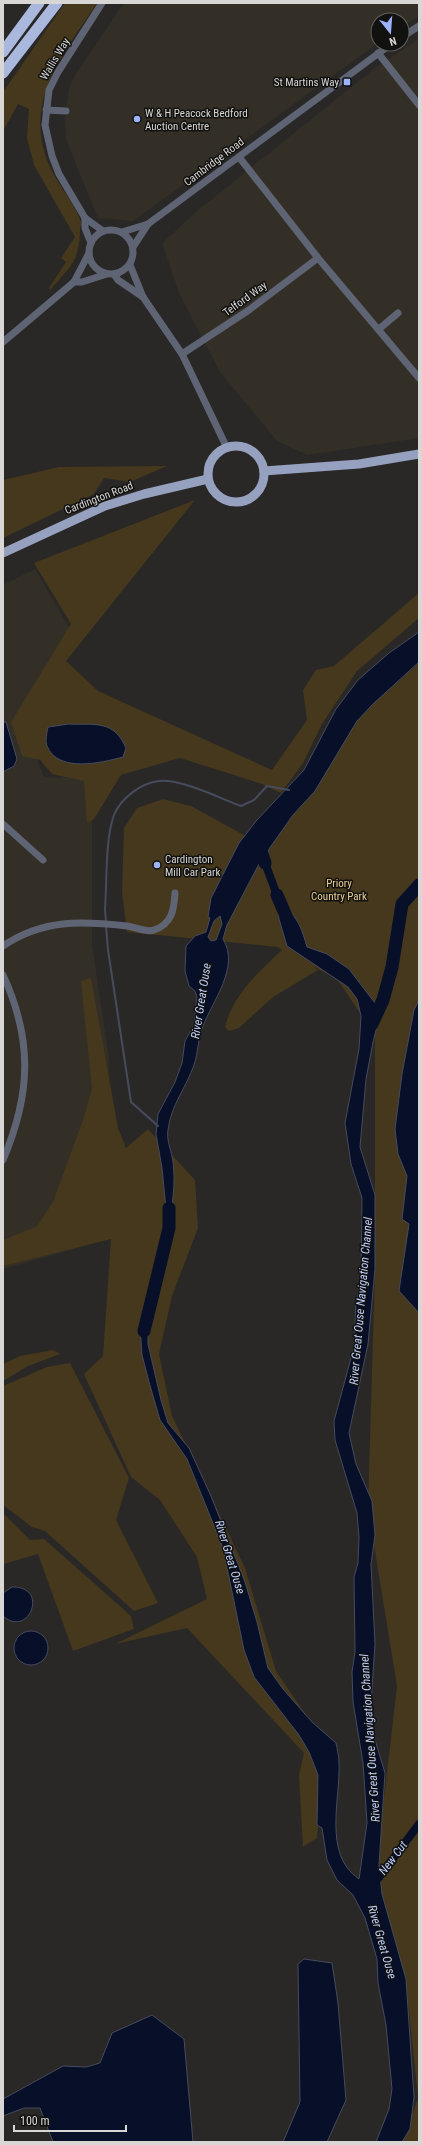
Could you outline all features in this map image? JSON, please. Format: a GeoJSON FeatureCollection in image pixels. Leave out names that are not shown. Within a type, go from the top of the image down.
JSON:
{"type":"FeatureCollection","features":[{"type":"Feature","properties":{"kind":"highway"},"geometry":{"type":"LineString","coordinates":[[3,52],[39,3]]}},
{"type":"Feature","properties":{"kind":"highway"},"geometry":{"type":"LineString","coordinates":[[3,73],[57,3]]}},
{"type":"Feature","properties":{"kind":"main road"},"geometry":{"type":"LineString","coordinates":[[238,446],[249,449],[259,459],[264,471],[262,485],[255,496],[243,502],[229,502],[219,497],[212,489],[208,479],[208,469],[212,460],[220,452],[227,448],[238,446]]}},
{"type":"Feature","properties":{"kind":"main road"},"geometry":{"type":"LineString","coordinates":[[264,471],[359,464],[419,454]]}},
{"type":"Feature","properties":{"kind":"main road","name":"Cardington Road"},"geometry":{"type":"LineString","coordinates":[[3,553],[104,506],[144,494],[208,479]]}},
{"type":"Feature","properties":{"kind":"street","name":"Wallis Way"},"geometry":{"type":"LineString","coordinates":[[102,3],[58,72],[49,90],[46,110],[47,141],[59,174],[85,218],[103,231]]}},
{"type":"Feature","properties":{"kind":"street"},"geometry":{"type":"LineString","coordinates":[[410,32],[419,26]]}},
{"type":"Feature","properties":{"kind":"street"},"geometry":{"type":"LineString","coordinates":[[378,53],[419,105]]}},
{"type":"Feature","properties":{"kind":"street","name":"Cambridge Road"},"geometry":{"type":"LineString","coordinates":[[133,247],[148,224],[378,53]]}},
{"type":"Feature","properties":{"kind":"street"},"geometry":{"type":"LineString","coordinates":[[46,110],[66,111]]}},
{"type":"Feature","properties":{"kind":"street"},"geometry":{"type":"LineString","coordinates":[[239,157],[318,258],[419,378]]}},
{"type":"Feature","properties":{"kind":"street","name":"Wallis Way"},"geometry":{"type":"LineString","coordinates":[[85,218],[85,228],[91,243]]}},
{"type":"Feature","properties":{"kind":"street"},"geometry":{"type":"LineString","coordinates":[[3,342],[74,282],[89,253],[94,236],[103,231],[113,230],[122,232],[148,224]]}},
{"type":"Feature","properties":{"kind":"street"},"geometry":{"type":"LineString","coordinates":[[122,232],[133,247],[130,265],[143,297],[182,354],[227,448]]}},
{"type":"Feature","properties":{"kind":"street"},"geometry":{"type":"LineString","coordinates":[[89,253],[95,267],[111,274],[143,297]]}},
{"type":"Feature","properties":{"kind":"street","name":"Telford Way"},"geometry":{"type":"LineString","coordinates":[[182,354],[249,310],[318,258]]}},
{"type":"Feature","properties":{"kind":"street"},"geometry":{"type":"LineString","coordinates":[[74,282],[82,282],[122,271],[130,265]]}},
{"type":"Feature","properties":{"kind":"street"},"geometry":{"type":"LineString","coordinates":[[379,329],[398,313]]}},
{"type":"Feature","properties":{"kind":"street"},"geometry":{"type":"LineString","coordinates":[[3,824],[43,860]]}},
{"type":"Feature","properties":{"kind":"street"},"geometry":{"type":"LineString","coordinates":[[3,946],[42,927],[73,922],[89,922],[152,931],[160,928],[171,917],[174,893]]}},
{"type":"Feature","properties":{"kind":"street"},"geometry":{"type":"LineString","coordinates":[[3,975],[13,997],[22,1026],[25,1046],[23,1102],[15,1131],[3,1160]]}},
{"type":"Feature","properties":{"kind":"shaded area"},"geometry":{"type":"Polygon","coordinates":[[[124,3],[419,3],[419,16],[410,22],[410,12],[370,12],[370,49],[133,221],[98,218],[66,140],[65,120],[69,88],[76,74],[124,3]]]}},
{"type":"Feature","properties":{"kind":"shaded area"},"geometry":{"type":"Polygon","coordinates":[[[419,39],[419,438],[307,455],[277,441],[220,372],[179,293],[162,243],[196,212],[375,68],[399,52],[410,52],[410,45],[419,39]]]}},
{"type":"Feature","properties":{"kind":"shaded area"},"geometry":{"type":"Polygon","coordinates":[[[35,569],[69,628],[18,715],[44,777],[92,778],[92,945],[109,1058],[106,1240],[3,1269],[3,585],[35,569]]]}},
{"type":"Feature","properties":{"kind":"green space"},"geometry":{"type":"Polygon","coordinates":[[[65,3],[97,3],[60,60],[50,80],[43,100],[40,121],[42,143],[50,167],[75,209],[82,225],[80,227],[80,238],[76,256],[64,275],[50,290],[49,288],[66,262],[61,258],[75,237],[34,165],[27,138],[29,109],[18,104],[3,131],[3,92],[65,3]]]}},
{"type":"Feature","properties":{"kind":"green space"},"geometry":{"type":"Polygon","coordinates":[[[167,466],[130,482],[104,478],[94,494],[3,538],[3,480],[59,467],[167,466]]]}},
{"type":"Feature","properties":{"kind":"green space"},"geometry":{"type":"Polygon","coordinates":[[[195,500],[66,661],[98,691],[272,770],[307,720],[303,690],[316,670],[334,666],[419,593],[419,618],[357,671],[322,724],[303,763],[281,793],[262,784],[180,758],[121,775],[94,819],[87,823],[84,781],[52,774],[40,760],[22,756],[11,722],[71,624],[34,563],[195,500]]]}},
{"type":"Feature","properties":{"kind":"green space","name":"Priory Country Park"},"geometry":{"type":"Polygon","coordinates":[[[419,663],[419,2142],[402,2142],[418,2098],[407,1992],[373,1894],[397,1686],[368,1508],[375,1269],[375,1035],[337,979],[312,966],[318,970],[273,997],[239,1028],[229,1031],[225,1027],[234,1004],[248,984],[282,950],[278,947],[127,932],[122,892],[124,828],[137,808],[163,799],[191,806],[269,849],[293,815],[315,791],[357,721],[373,704],[419,663]]]}},
{"type":"Feature","properties":{"kind":"green space"},"geometry":{"type":"Polygon","coordinates":[[[91,978],[118,1128],[126,1148],[148,1129],[195,1180],[198,1228],[172,1296],[159,1354],[172,1416],[245,1568],[276,1671],[325,1743],[317,1838],[303,1847],[299,1775],[304,1753],[187,1628],[115,1644],[207,1599],[197,1557],[160,1500],[131,1477],[84,1374],[103,1356],[111,1239],[3,1266],[3,1240],[37,1226],[53,1202],[83,1120],[92,1089],[81,981],[91,978]]]}},
{"type":"Feature","properties":{"kind":"green space"},"geometry":{"type":"Polygon","coordinates":[[[53,1350],[60,1354],[28,1366],[3,1381],[3,1364],[20,1356],[53,1350]]]}},
{"type":"Feature","properties":{"kind":"green space"},"geometry":{"type":"Polygon","coordinates":[[[70,1363],[129,1478],[116,1520],[158,1603],[134,1611],[45,1531],[32,1527],[3,1505],[3,1386],[47,1367],[70,1363]]]}},
{"type":"Feature","properties":{"kind":"green space"},"geometry":{"type":"Polygon","coordinates":[[[3,1513],[30,1540],[44,1539],[131,1616],[134,1629],[73,1651],[38,1554],[3,1564],[3,1513]]]}},
{"type":"Feature","properties":{"kind":"water"},"geometry":{"type":"Polygon","coordinates":[[[419,632],[419,662],[373,704],[357,721],[315,791],[293,815],[269,849],[267,858],[259,864],[227,925],[223,939],[227,950],[227,972],[203,1026],[194,1065],[175,1105],[168,1130],[174,1170],[174,1187],[168,1229],[162,1168],[156,1134],[158,1114],[175,1082],[182,1063],[185,1041],[194,1025],[197,997],[195,991],[189,986],[185,971],[186,946],[195,936],[206,932],[210,918],[208,917],[211,898],[239,843],[257,820],[304,770],[336,709],[358,680],[389,653],[419,632]],[[220,916],[214,921],[208,937],[211,941],[216,940],[222,924],[220,916]]]}},
{"type":"Feature","properties":{"kind":"water"},"geometry":{"type":"Polygon","coordinates":[[[3,722],[6,722],[17,759],[14,766],[3,772],[3,722]]]}},
{"type":"Feature","properties":{"kind":"water"},"geometry":{"type":"Polygon","coordinates":[[[69,724],[96,725],[110,728],[121,739],[126,748],[123,757],[103,762],[81,764],[60,760],[53,754],[46,744],[48,727],[69,724]]]}},
{"type":"Feature","properties":{"kind":"water","name":"River Great Ouse Navigation Channel"},"geometry":{"type":"Polygon","coordinates":[[[284,907],[297,920],[307,947],[327,954],[349,969],[381,1011],[366,1079],[360,1147],[375,1195],[375,1269],[368,1344],[349,1433],[356,1464],[372,1501],[375,1535],[371,1564],[375,1644],[371,1703],[375,1740],[385,1773],[379,1865],[382,1894],[406,1979],[414,2097],[410,2129],[402,2142],[376,2142],[389,2109],[392,2089],[386,2025],[378,1983],[377,1959],[365,1918],[353,1895],[337,1880],[327,1860],[322,1828],[317,1825],[318,1775],[309,1752],[299,1735],[254,1677],[244,1650],[223,1548],[187,1459],[160,1420],[142,1355],[140,1327],[155,1280],[148,1314],[148,1344],[168,1423],[189,1448],[211,1496],[245,1582],[257,1622],[268,1668],[283,1689],[312,1722],[336,1743],[339,1762],[336,1808],[337,1840],[341,1855],[348,1868],[359,1879],[367,1823],[363,1763],[353,1702],[352,1672],[355,1652],[354,1577],[358,1563],[359,1537],[357,1513],[335,1440],[334,1421],[354,1347],[356,1304],[361,1279],[362,1198],[351,1164],[345,1123],[359,1049],[361,1016],[357,999],[348,987],[287,946],[279,919],[279,910],[284,907]]]}},
{"type":"Feature","properties":{"kind":"water"},"geometry":{"type":"Polygon","coordinates":[[[419,1000],[419,1313],[399,1291],[409,1224],[402,1219],[407,1176],[398,1154],[395,1129],[402,1074],[414,1010],[419,1000]]]}},
{"type":"Feature","properties":{"kind":"water"},"geometry":{"type":"Polygon","coordinates":[[[12,1587],[24,1589],[30,1594],[33,1602],[32,1610],[27,1617],[21,1621],[12,1621],[3,1616],[3,1593],[12,1587]]]}},
{"type":"Feature","properties":{"kind":"water"},"geometry":{"type":"Polygon","coordinates":[[[28,1631],[34,1631],[38,1632],[45,1638],[48,1648],[47,1655],[41,1662],[34,1665],[28,1665],[24,1664],[17,1658],[14,1651],[14,1645],[15,1641],[21,1634],[28,1631]]]}},
{"type":"Feature","properties":{"kind":"water"},"geometry":{"type":"Polygon","coordinates":[[[304,1959],[332,1963],[338,2003],[346,2100],[327,2142],[283,2142],[300,2102],[298,1964],[304,1959]]]}},
{"type":"Feature","properties":{"kind":"water"},"geometry":{"type":"Polygon","coordinates":[[[152,2015],[184,2039],[193,2142],[53,2142],[40,2108],[24,2108],[3,2116],[3,2099],[63,2066],[86,2067],[100,2063],[112,2033],[152,2015]]]}},
{"type":"Feature","properties":{"kind":"waterway"},"geometry":{"type":"LineString","coordinates":[[106,922],[105,909],[107,861],[111,825],[117,809],[132,792],[152,782],[168,781],[189,786],[241,806],[254,800],[267,786],[289,790]]}},
{"type":"Feature","properties":{"kind":"waterway"},"geometry":{"type":"LineString","coordinates":[[259,845],[265,863]]}},
{"type":"Feature","properties":{"kind":"waterway"},"geometry":{"type":"LineString","coordinates":[[265,863],[277,895]]}},
{"type":"Feature","properties":{"kind":"waterway"},"geometry":{"type":"LineString","coordinates":[[372,1024],[383,1000],[392,967],[402,904],[419,885]]}},
{"type":"Feature","properties":{"kind":"waterway"},"geometry":{"type":"LineString","coordinates":[[277,895],[289,923]]}},
{"type":"Feature","properties":{"kind":"waterway"},"geometry":{"type":"LineString","coordinates":[[106,926],[108,950],[131,1102],[158,1126]]}},
{"type":"Feature","properties":{"kind":"waterway","name":"River Great Ouse"},"geometry":{"type":"LineString","coordinates":[[144,1331],[169,1228],[169,1208]]}},
{"type":"Feature","properties":{"kind":"waterway","name":"New Cut"},"geometry":{"type":"LineString","coordinates":[[374,1884],[419,1824]]}},
{"type":"Feature","properties":{"kind":"place","name":"St Martins Way"},"geometry":{"type":"Point","coordinates":[347,82]}},
{"type":"Feature","properties":{"kind":"place","name":"W & H Peacock Bedford Auction Centre"},"geometry":{"type":"Point","coordinates":[137,119]}},
{"type":"Feature","properties":{"kind":"place","name":"Cardington Mill Car Park"},"geometry":{"type":"Point","coordinates":[157,865]}}]}
